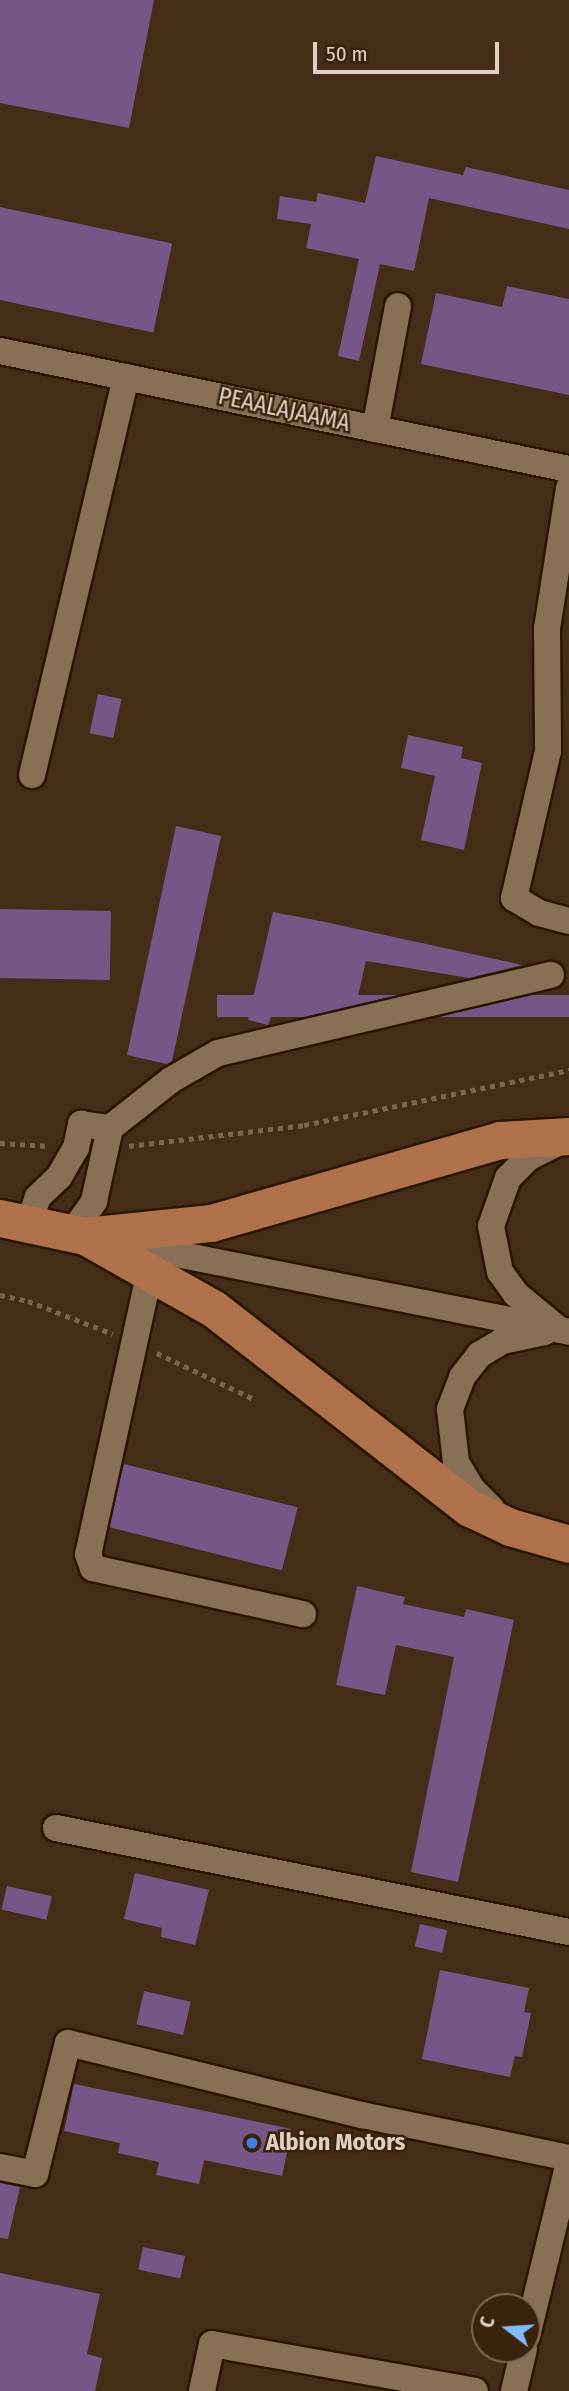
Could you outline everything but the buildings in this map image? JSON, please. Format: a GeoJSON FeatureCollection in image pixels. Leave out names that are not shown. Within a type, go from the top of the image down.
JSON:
{"type":"FeatureCollection","features":[{"type":"Feature","properties":{"kind":"highway"},"geometry":{"type":"LineString","coordinates":[[15,1221],[93,1233],[211,1223],[500,1140],[569,1136]]}},
{"type":"Feature","properties":{"kind":"highway"},"geometry":{"type":"LineString","coordinates":[[93,1233],[149,1275],[251,1334],[470,1508],[510,1527],[569,1544]]}},
{"type":"Feature","properties":{"kind":"street"},"geometry":{"type":"LineString","coordinates":[[375,429],[398,306]]}},
{"type":"Feature","properties":{"kind":"street","name":"PEAALAJAAMA"},"geometry":{"type":"LineString","coordinates":[[0,351],[569,469]]}},
{"type":"Feature","properties":{"kind":"street"},"geometry":{"type":"LineString","coordinates":[[32,775],[126,377]]}},
{"type":"Feature","properties":{"kind":"street"},"geometry":{"type":"LineString","coordinates":[[569,488],[547,628],[548,751],[514,898],[539,913],[569,921]]}},
{"type":"Feature","properties":{"kind":"street"},"geometry":{"type":"LineString","coordinates":[[93,1233],[94,1201],[108,1137],[171,1080],[218,1053],[551,975]]}},
{"type":"Feature","properties":{"kind":"street"},"geometry":{"type":"LineString","coordinates":[[15,1221],[59,1177],[76,1148],[81,1124],[108,1137]]}},
{"type":"Feature","properties":{"kind":"street"},"geometry":{"type":"LineString","coordinates":[[564,1331],[516,1294],[500,1272],[491,1226],[508,1178],[528,1158],[569,1136]]}},
{"type":"Feature","properties":{"kind":"street"},"geometry":{"type":"LineString","coordinates":[[93,1233],[94,1201]]}},
{"type":"Feature","properties":{"kind":"street"},"geometry":{"type":"LineString","coordinates":[[93,1233],[564,1331]]}},
{"type":"Feature","properties":{"kind":"street"},"geometry":{"type":"LineString","coordinates":[[149,1275],[88,1554],[93,1568],[303,1614]]}},
{"type":"Feature","properties":{"kind":"street"},"geometry":{"type":"LineString","coordinates":[[510,1527],[472,1489],[456,1462],[450,1409],[463,1377],[479,1355],[527,1333],[564,1331]]}},
{"type":"Feature","properties":{"kind":"street"},"geometry":{"type":"LineString","coordinates":[[56,1828],[569,1931]]}},
{"type":"Feature","properties":{"kind":"street"},"geometry":{"type":"LineString","coordinates":[[0,2167],[36,2174],[68,2043],[362,2115],[569,2160],[537,2293]]}},
{"type":"Feature","properties":{"kind":"street"},"geometry":{"type":"LineString","coordinates":[[202,2391],[212,2344],[475,2391]]}},
{"type":"Feature","properties":{"kind":"street"},"geometry":{"type":"LineString","coordinates":[[514,2391],[521,2363]]}},
{"type":"Feature","properties":{"kind":"path"},"geometry":{"type":"LineString","coordinates":[[108,1137],[160,1145],[291,1127],[569,1070]]}},
{"type":"Feature","properties":{"kind":"path"},"geometry":{"type":"LineString","coordinates":[[0,1143],[76,1148]]}},
{"type":"Feature","properties":{"kind":"place","name":"Albion Motors"},"geometry":{"type":"Point","coordinates":[252,2143]}}]}
